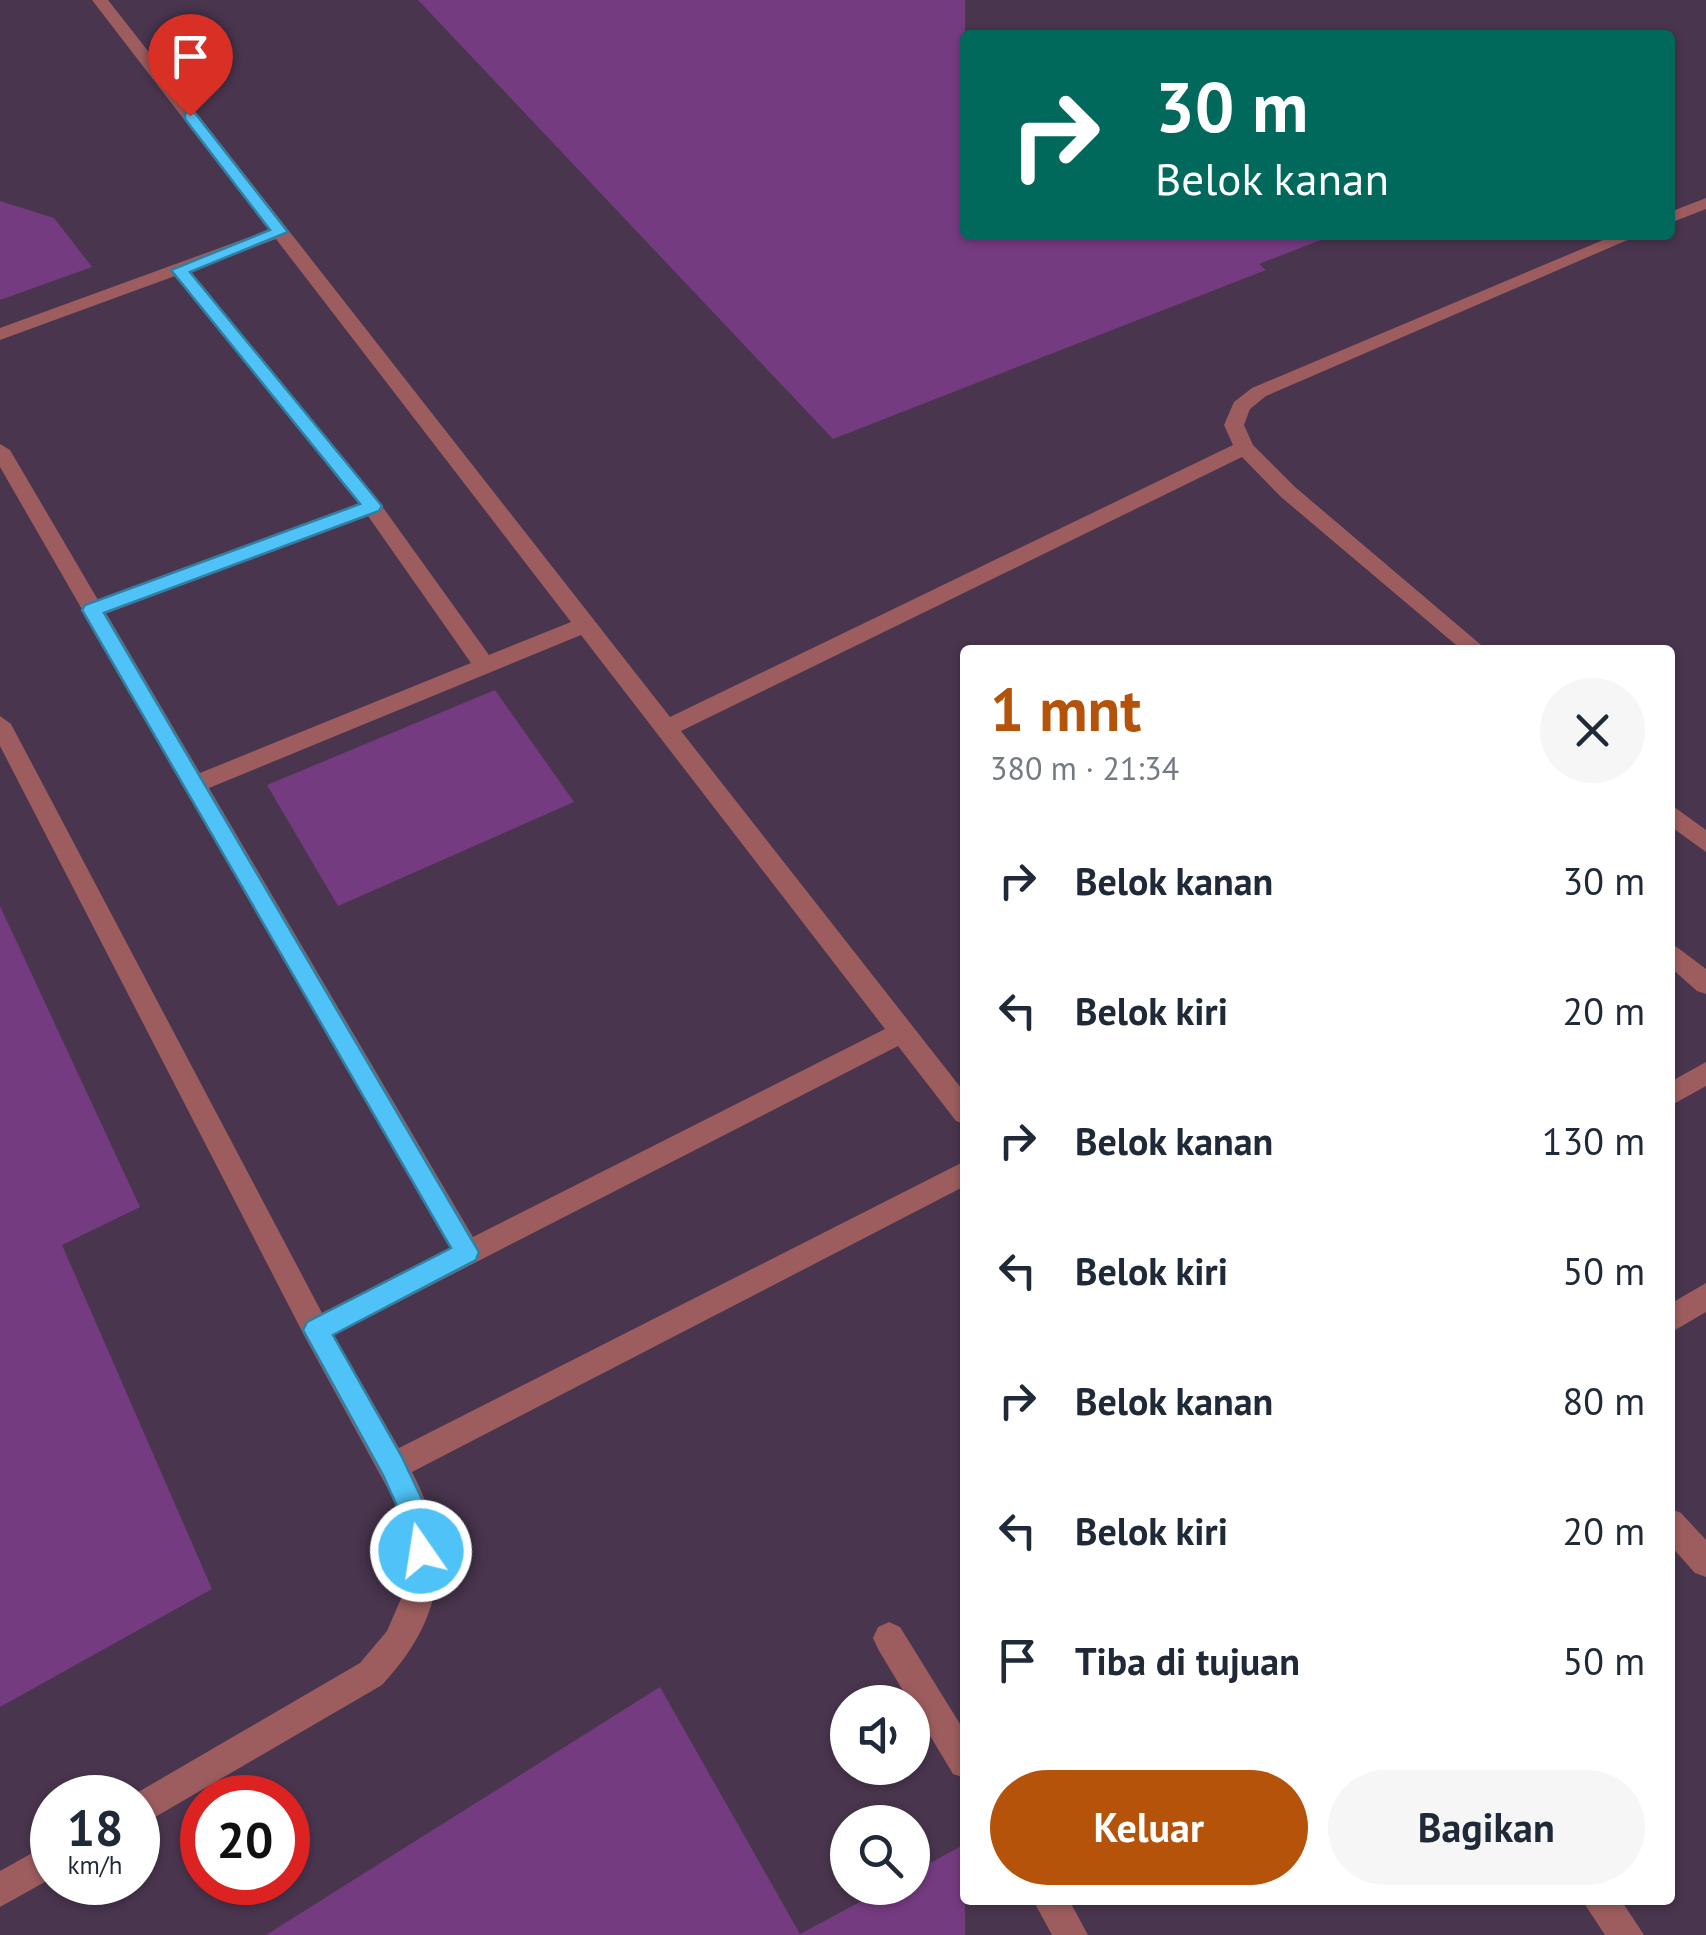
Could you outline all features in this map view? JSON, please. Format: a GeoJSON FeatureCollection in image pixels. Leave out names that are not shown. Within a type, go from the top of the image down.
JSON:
{"type":"FeatureCollection","features":[{"type":"Feature","properties":{"kind":"lane"},"geometry":{"type":"LineString","coordinates":[[100,0],[960,1107]]}},
{"type":"Feature","properties":{"kind":"lane"},"geometry":{"type":"LineString","coordinates":[[1675,216],[1706,203]]}},
{"type":"Feature","properties":{"kind":"lane"},"geometry":{"type":"LineString","coordinates":[[0,334],[280,232]]}},
{"type":"Feature","properties":{"kind":"lane"},"geometry":{"type":"LineString","coordinates":[[1470,645],[1288,492],[1244,448],[1234,424],[1241,406],[1259,392],[1618,240]]}},
{"type":"Feature","properties":{"kind":"lane"},"geometry":{"type":"LineString","coordinates":[[180,270],[372,506],[484,665]]}},
{"type":"Feature","properties":{"kind":"lane"},"geometry":{"type":"LineString","coordinates":[[666,729],[1244,448]]}},
{"type":"Feature","properties":{"kind":"lane"},"geometry":{"type":"LineString","coordinates":[[0,450],[467,1252]]}},
{"type":"Feature","properties":{"kind":"lane"},"geometry":{"type":"LineString","coordinates":[[92,610],[372,506]]}},
{"type":"Feature","properties":{"kind":"lane"},"geometry":{"type":"LineString","coordinates":[[193,785],[584,625]]}},
{"type":"Feature","properties":{"kind":"lane"},"geometry":{"type":"LineString","coordinates":[[0,724],[316,1330],[393,1466],[419,1523],[423,1578],[413,1621],[395,1651],[370,1674],[160,1797]]}},
{"type":"Feature","properties":{"kind":"lane"},"geometry":{"type":"LineString","coordinates":[[1675,817],[1706,843]]}},
{"type":"Feature","properties":{"kind":"lane"},"geometry":{"type":"LineString","coordinates":[[1675,956],[1706,984]]}},
{"type":"Feature","properties":{"kind":"lane"},"geometry":{"type":"LineString","coordinates":[[316,1330],[900,1032]]}},
{"type":"Feature","properties":{"kind":"lane"},"geometry":{"type":"LineString","coordinates":[[1675,1090],[1706,1072]]}},
{"type":"Feature","properties":{"kind":"lane"},"geometry":{"type":"LineString","coordinates":[[393,1466],[960,1176]]}},
{"type":"Feature","properties":{"kind":"lane"},"geometry":{"type":"LineString","coordinates":[[1675,1317],[1706,1296]]}},
{"type":"Feature","properties":{"kind":"lane"},"geometry":{"type":"LineString","coordinates":[[1675,1529],[1706,1562]]}},
{"type":"Feature","properties":{"kind":"lane"},"geometry":{"type":"LineString","coordinates":[[889,1638],[960,1754]]}},
{"type":"Feature","properties":{"kind":"lane"},"geometry":{"type":"LineString","coordinates":[[0,1890],[30,1872]]}},
{"type":"Feature","properties":{"kind":"lane"},"geometry":{"type":"LineString","coordinates":[[1053,1905],[1071,1935]]}},
{"type":"Feature","properties":{"kind":"lane"},"geometry":{"type":"LineString","coordinates":[[1603,1905],[1627,1935]]}},
{"type":"Feature","properties":{"kind":"shaded area"},"geometry":{"type":"Polygon","coordinates":[[[0,0],[1706,0],[1706,1935],[0,1935],[0,0]]]}},
{"type":"Feature","properties":{"kind":"building"},"geometry":{"type":"Polygon","coordinates":[[[418,0],[965,0],[965,30],[960,30],[960,240],[1321,240],[1259,264],[1266,270],[833,439],[418,0]]]}},
{"type":"Feature","properties":{"kind":"building"},"geometry":{"type":"Polygon","coordinates":[[[0,201],[54,218],[92,267],[0,300],[0,201]]]}},
{"type":"Feature","properties":{"kind":"building"},"geometry":{"type":"Polygon","coordinates":[[[495,690],[574,802],[338,906],[267,785],[495,690]]]}},
{"type":"Feature","properties":{"kind":"building"},"geometry":{"type":"Polygon","coordinates":[[[0,906],[140,1207],[62,1245],[212,1589],[0,1707],[0,906]]]}},
{"type":"Feature","properties":{"kind":"building"},"geometry":{"type":"Polygon","coordinates":[[[660,1687],[800,1934],[854,1905],[930,1905],[930,1863],[960,1847],[960,1905],[965,1905],[965,1935],[266,1935],[660,1687]]]}},
{"type":"Feature","properties":{"kind":"route"},"geometry":{"type":"LineString","coordinates":[[190,116],[280,232],[180,270],[372,506],[92,610],[467,1252],[316,1330],[393,1466],[419,1523],[421,1551]]}}]}
